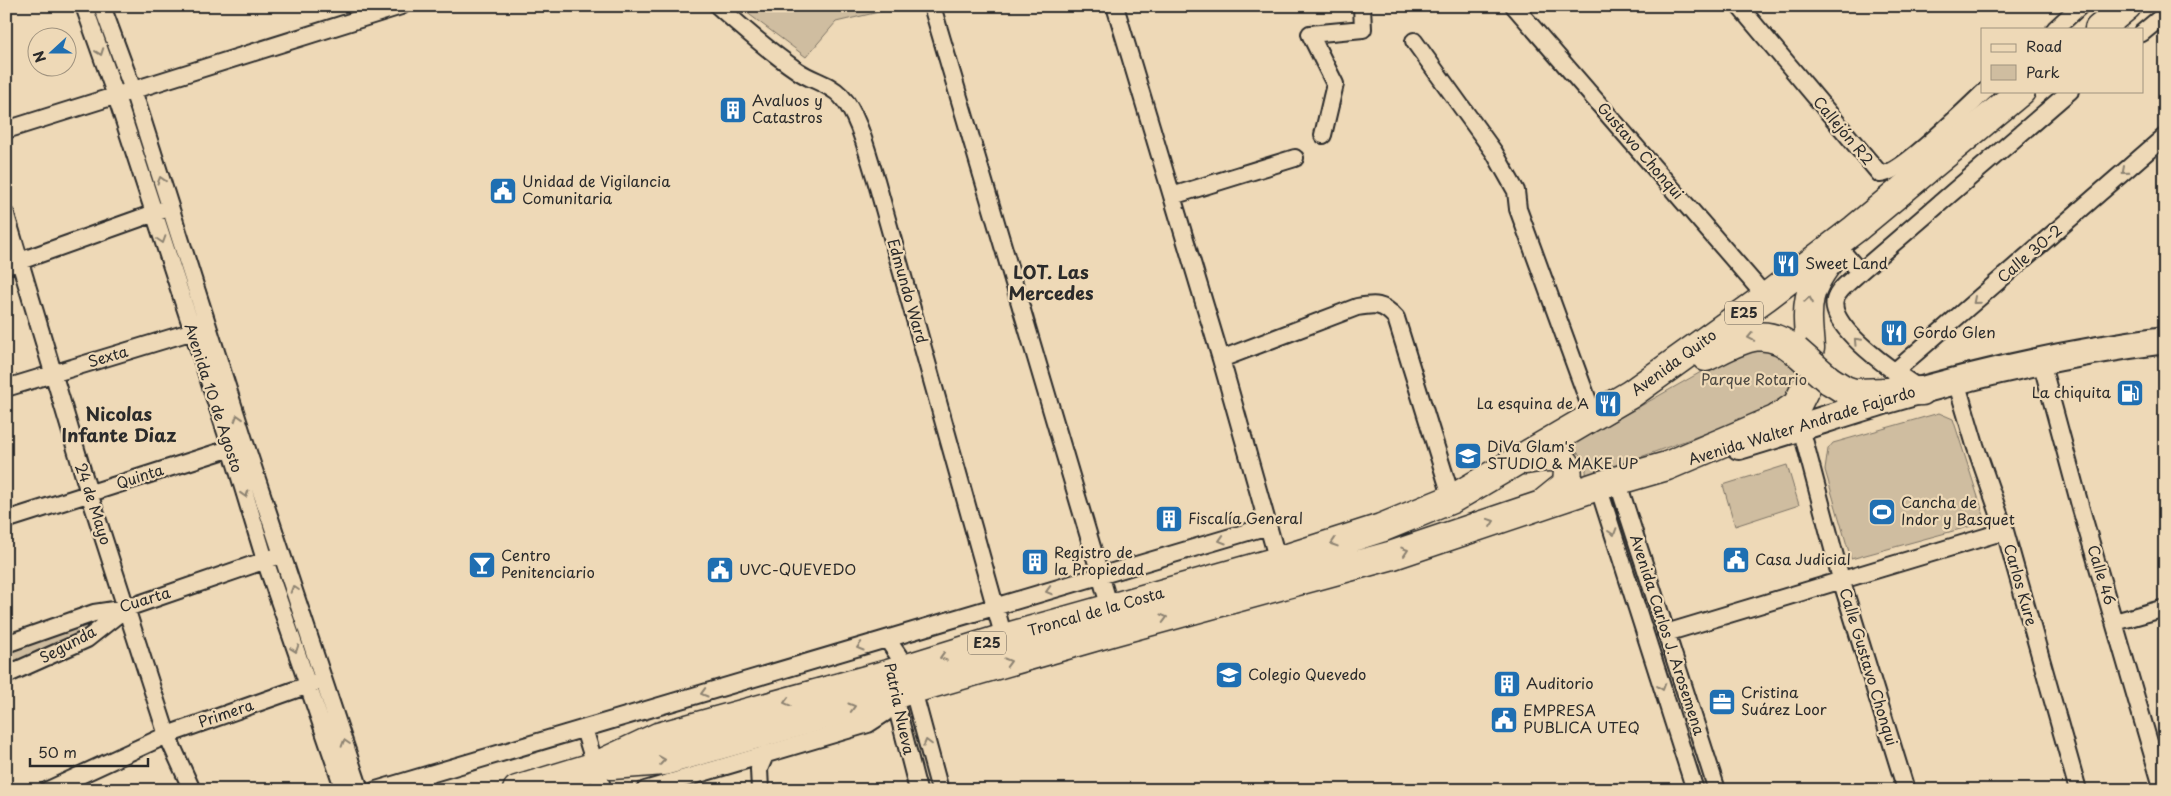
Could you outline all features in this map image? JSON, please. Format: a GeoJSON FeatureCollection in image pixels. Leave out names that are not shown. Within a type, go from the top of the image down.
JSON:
{"type":"FeatureCollection","features":[{"type":"Feature","properties":{"kind":"highway"},"geometry":{"type":"LineString","coordinates":[[2100,28],[2127,6]]}},
{"type":"Feature","properties":{"kind":"highway","name":"Avenida Quito"},"geometry":{"type":"LineString","coordinates":[[1452,499],[1631,394],[1848,239],[2020,92]]}},
{"type":"Feature","properties":{"kind":"highway"},"geometry":{"type":"LineString","coordinates":[[1818,383],[1803,350],[1811,288],[1823,269],[1848,239]]}},
{"type":"Feature","properties":{"kind":"highway"},"geometry":{"type":"LineString","coordinates":[[1631,394],[1749,337],[1760,336],[1779,340],[1803,350]]}},
{"type":"Feature","properties":{"kind":"highway"},"geometry":{"type":"LineString","coordinates":[[1818,383],[1854,393],[1922,391]]}},
{"type":"Feature","properties":{"kind":"highway"},"geometry":{"type":"LineString","coordinates":[[1667,466],[1775,420],[1797,405],[1818,383]]}},
{"type":"Feature","properties":{"kind":"highway"},"geometry":{"type":"LineString","coordinates":[[1516,462],[1548,456],[1562,460],[1566,467],[1568,475],[1566,485],[1551,498],[1535,507]]}},
{"type":"Feature","properties":{"kind":"highway","name":"Avenida Walter Andrade Fajardo"},"geometry":{"type":"LineString","coordinates":[[1445,538],[1608,483],[1667,466]]}},
{"type":"Feature","properties":{"kind":"highway","name":"Troncal de la Costa"},"geometry":{"type":"LineString","coordinates":[[900,681],[1004,638],[1278,561],[1381,528],[1452,499]]}},
{"type":"Feature","properties":{"kind":"highway","name":"Troncal de la Costa"},"geometry":{"type":"LineString","coordinates":[[517,790],[600,778],[658,737],[900,681],[1393,555],[1445,538]]}},
{"type":"Feature","properties":{"kind":"main road","name":"Avenida Walter Andrade Fajardo"},"geometry":{"type":"LineString","coordinates":[[1667,466],[1956,381],[2041,360],[2165,340]]}},
{"type":"Feature","properties":{"kind":"street","name":"Avenida 10 de Agosto"},"geometry":{"type":"LineString","coordinates":[[84,6],[116,96],[192,332],[283,555],[360,790]]}},
{"type":"Feature","properties":{"kind":"street","name":"Avenida 10 de Agosto"},"geometry":{"type":"LineString","coordinates":[[102,6],[134,90],[170,208],[210,326],[265,560],[344,790]]}},
{"type":"Feature","properties":{"kind":"street"},"geometry":{"type":"LineString","coordinates":[[6,130],[401,6]]}},
{"type":"Feature","properties":{"kind":"street","name":"Edmundo Ward"},"geometry":{"type":"LineString","coordinates":[[718,6],[757,41],[800,72],[832,87],[842,97],[856,122],[876,180],[1004,638]]}},
{"type":"Feature","properties":{"kind":"street"},"geometry":{"type":"LineString","coordinates":[[932,6],[1110,608]]}},
{"type":"Feature","properties":{"kind":"street"},"geometry":{"type":"LineString","coordinates":[[1115,6],[1221,359],[1278,561]]}},
{"type":"Feature","properties":{"kind":"street"},"geometry":{"type":"LineString","coordinates":[[1323,135],[1335,84],[1310,34],[1363,29],[1362,6]]}},
{"type":"Feature","properties":{"kind":"street","name":"Gustavo Chonqui"},"geometry":{"type":"LineString","coordinates":[[1514,6],[1766,297]]}},
{"type":"Feature","properties":{"kind":"street","name":"Callejón R2"},"geometry":{"type":"LineString","coordinates":[[1739,6],[1880,174],[1891,171],[1911,159],[1985,92]]}},
{"type":"Feature","properties":{"kind":"street"},"geometry":{"type":"LineString","coordinates":[[2056,28],[2080,6]]}},
{"type":"Feature","properties":{"kind":"street"},"geometry":{"type":"LineString","coordinates":[[2144,31],[2165,14]]}},
{"type":"Feature","properties":{"kind":"street"},"geometry":{"type":"LineString","coordinates":[[1414,41],[1494,152],[1516,191],[1518,210],[1594,417]]}},
{"type":"Feature","properties":{"kind":"street"},"geometry":{"type":"LineString","coordinates":[[1922,391],[1894,372],[1860,344],[1845,327],[1835,311],[1835,299],[1860,272],[2069,92]]}},
{"type":"Feature","properties":{"kind":"street","name":"Calle 30-2"},"geometry":{"type":"LineString","coordinates":[[1894,372],[2164,139]]}},
{"type":"Feature","properties":{"kind":"street"},"geometry":{"type":"LineString","coordinates":[[1172,196],[1296,158]]}},
{"type":"Feature","properties":{"kind":"street"},"geometry":{"type":"LineString","coordinates":[[13,264],[170,208]]}},
{"type":"Feature","properties":{"kind":"street","name":"24 de Mayo"},"geometry":{"type":"LineString","coordinates":[[6,215],[13,264],[53,373],[89,493],[167,735],[192,790]]}},
{"type":"Feature","properties":{"kind":"street"},"geometry":{"type":"LineString","coordinates":[[1848,239],[1860,272]]}},
{"type":"Feature","properties":{"kind":"street"},"geometry":{"type":"LineString","coordinates":[[1221,359],[1357,307],[1374,304],[1388,309],[1396,318],[1452,499]]}},
{"type":"Feature","properties":{"kind":"street","name":"Sexta"},"geometry":{"type":"LineString","coordinates":[[6,388],[210,326]]}},
{"type":"Feature","properties":{"kind":"street","name":"Calle 46"},"geometry":{"type":"LineString","coordinates":[[2041,360],[2081,509],[2163,790]]}},
{"type":"Feature","properties":{"kind":"street","name":"Carlos Kure"},"geometry":{"type":"LineString","coordinates":[[1956,381],[1975,445],[2005,531],[2078,790]]}},
{"type":"Feature","properties":{"kind":"street","name":"Calle Gustavo Chonqui"},"geometry":{"type":"LineString","coordinates":[[1800,428],[1841,579],[1906,790]]}},
{"type":"Feature","properties":{"kind":"street","name":"Quinta"},"geometry":{"type":"LineString","coordinates":[[6,520],[238,446]]}},
{"type":"Feature","properties":{"kind":"street","name":"Avenida Carlos J. Arosemena"},"geometry":{"type":"LineString","coordinates":[[1608,483],[1666,633],[1717,790]]}},
{"type":"Feature","properties":{"kind":"street","name":"Avenida Carlos J. Arosemena"},"geometry":{"type":"LineString","coordinates":[[1608,483],[1695,790]]}},
{"type":"Feature","properties":{"kind":"street"},"geometry":{"type":"LineString","coordinates":[[376,790],[1268,526]]}},
{"type":"Feature","properties":{"kind":"street"},"geometry":{"type":"LineString","coordinates":[[1666,633],[2005,531]]}},
{"type":"Feature","properties":{"kind":"street","name":"Cuarta"},"geometry":{"type":"LineString","coordinates":[[6,644],[94,614],[127,608],[283,555]]}},
{"type":"Feature","properties":{"kind":"street","name":"Segunda"},"geometry":{"type":"LineString","coordinates":[[6,675],[87,639],[127,608]]}},
{"type":"Feature","properties":{"kind":"street"},"geometry":{"type":"LineString","coordinates":[[2115,622],[2165,608]]}},
{"type":"Feature","properties":{"kind":"street","name":"Patria Nueva"},"geometry":{"type":"LineString","coordinates":[[887,639],[900,681],[940,790]]}},
{"type":"Feature","properties":{"kind":"street","name":"Primera"},"geometry":{"type":"LineString","coordinates":[[48,790],[167,735],[324,679]]}},
{"type":"Feature","properties":{"kind":"street"},"geometry":{"type":"LineString","coordinates":[[645,790],[868,724],[886,713],[900,681]]}},
{"type":"Feature","properties":{"kind":"street","name":"Patria Nueva"},"geometry":{"type":"LineString","coordinates":[[900,681],[918,790]]}},
{"type":"Feature","properties":{"kind":"street"},"geometry":{"type":"LineString","coordinates":[[584,729],[600,778]]}},
{"type":"Feature","properties":{"kind":"street"},"geometry":{"type":"LineString","coordinates":[[758,790],[759,769],[766,753]]}},
{"type":"Feature","properties":{"kind":"street"},"geometry":{"type":"LineString","coordinates":[[732,764],[749,775],[758,790]]}},
{"type":"Feature","properties":{"kind":"green space"},"geometry":{"type":"Polygon","coordinates":[[[738,6],[883,6],[883,11],[836,22],[806,57],[738,6]]]}},
{"type":"Feature","properties":{"kind":"green space","name":"Parque Rotario"},"geometry":{"type":"Polygon","coordinates":[[[1747,346],[1772,347],[1798,366],[1794,390],[1772,409],[1586,477],[1586,467],[1583,459],[1577,452],[1568,447],[1747,346]]]}},
{"type":"Feature","properties":{"kind":"green space"},"geometry":{"type":"Polygon","coordinates":[[[1939,413],[1953,419],[1986,522],[1851,559],[1825,470],[1828,449],[1833,443],[1939,413]]]}},
{"type":"Feature","properties":{"kind":"green space"},"geometry":{"type":"Polygon","coordinates":[[[1787,465],[1799,505],[1735,526],[1723,485],[1787,465]]]}},
{"type":"Feature","properties":{"kind":"green space"},"geometry":{"type":"Polygon","coordinates":[[[110,616],[82,641],[6,672],[6,649],[110,616]]]}},
{"type":"Feature","properties":{"kind":"place","name":"Avaluos y Catastros"},"geometry":{"type":"Point","coordinates":[733,110]}},
{"type":"Feature","properties":{"kind":"place","name":"Unidad de Vigilancia Comunitaria"},"geometry":{"type":"Point","coordinates":[503,191]}},
{"type":"Feature","properties":{"kind":"place","name":"Sweet Land"},"geometry":{"type":"Point","coordinates":[1786,264]}},
{"type":"Feature","properties":{"kind":"place","name":"Gordo Glen"},"geometry":{"type":"Point","coordinates":[1894,333]}},
{"type":"Feature","properties":{"kind":"place","name":"La chiquita"},"geometry":{"type":"Point","coordinates":[2130,393]}},
{"type":"Feature","properties":{"kind":"place","name":"La esquina de A"},"geometry":{"type":"Point","coordinates":[1608,404]}},
{"type":"Feature","properties":{"kind":"place","name":"DiVa Glam's STUDIO & MAKE UP"},"geometry":{"type":"Point","coordinates":[1468,456]}},
{"type":"Feature","properties":{"kind":"place","name":"Cancha de Indor y Basquet"},"geometry":{"type":"Point","coordinates":[1882,512]}},
{"type":"Feature","properties":{"kind":"place","name":"Fiscalía General"},"geometry":{"type":"Point","coordinates":[1169,519]}},
{"type":"Feature","properties":{"kind":"place","name":"Casa Judicial"},"geometry":{"type":"Point","coordinates":[1736,560]}},
{"type":"Feature","properties":{"kind":"place","name":"Registro de la Propiedad"},"geometry":{"type":"Point","coordinates":[1035,562]}},
{"type":"Feature","properties":{"kind":"place","name":"Centro Penitenciario"},"geometry":{"type":"Point","coordinates":[482,565]}},
{"type":"Feature","properties":{"kind":"place","name":"UVC-QUEVEDO"},"geometry":{"type":"Point","coordinates":[720,570]}},
{"type":"Feature","properties":{"kind":"place","name":"Colegio Quevedo"},"geometry":{"type":"Point","coordinates":[1229,675]}},
{"type":"Feature","properties":{"kind":"place","name":"Auditorio"},"geometry":{"type":"Point","coordinates":[1507,684]}},
{"type":"Feature","properties":{"kind":"place","name":"Cristina Suárez Loor"},"geometry":{"type":"Point","coordinates":[1722,702]}},
{"type":"Feature","properties":{"kind":"place","name":"EMPRESA PUBLICA UTEQ"},"geometry":{"type":"Point","coordinates":[1504,720]}},
{"type":"Feature","properties":{"kind":"district","name":"LOT. Las Mercedes"},"geometry":{"type":"Point","coordinates":[1051,283]}},
{"type":"Feature","properties":{"kind":"district","name":"Nicolas Infante Diaz"},"geometry":{"type":"Point","coordinates":[119,425]}}]}
